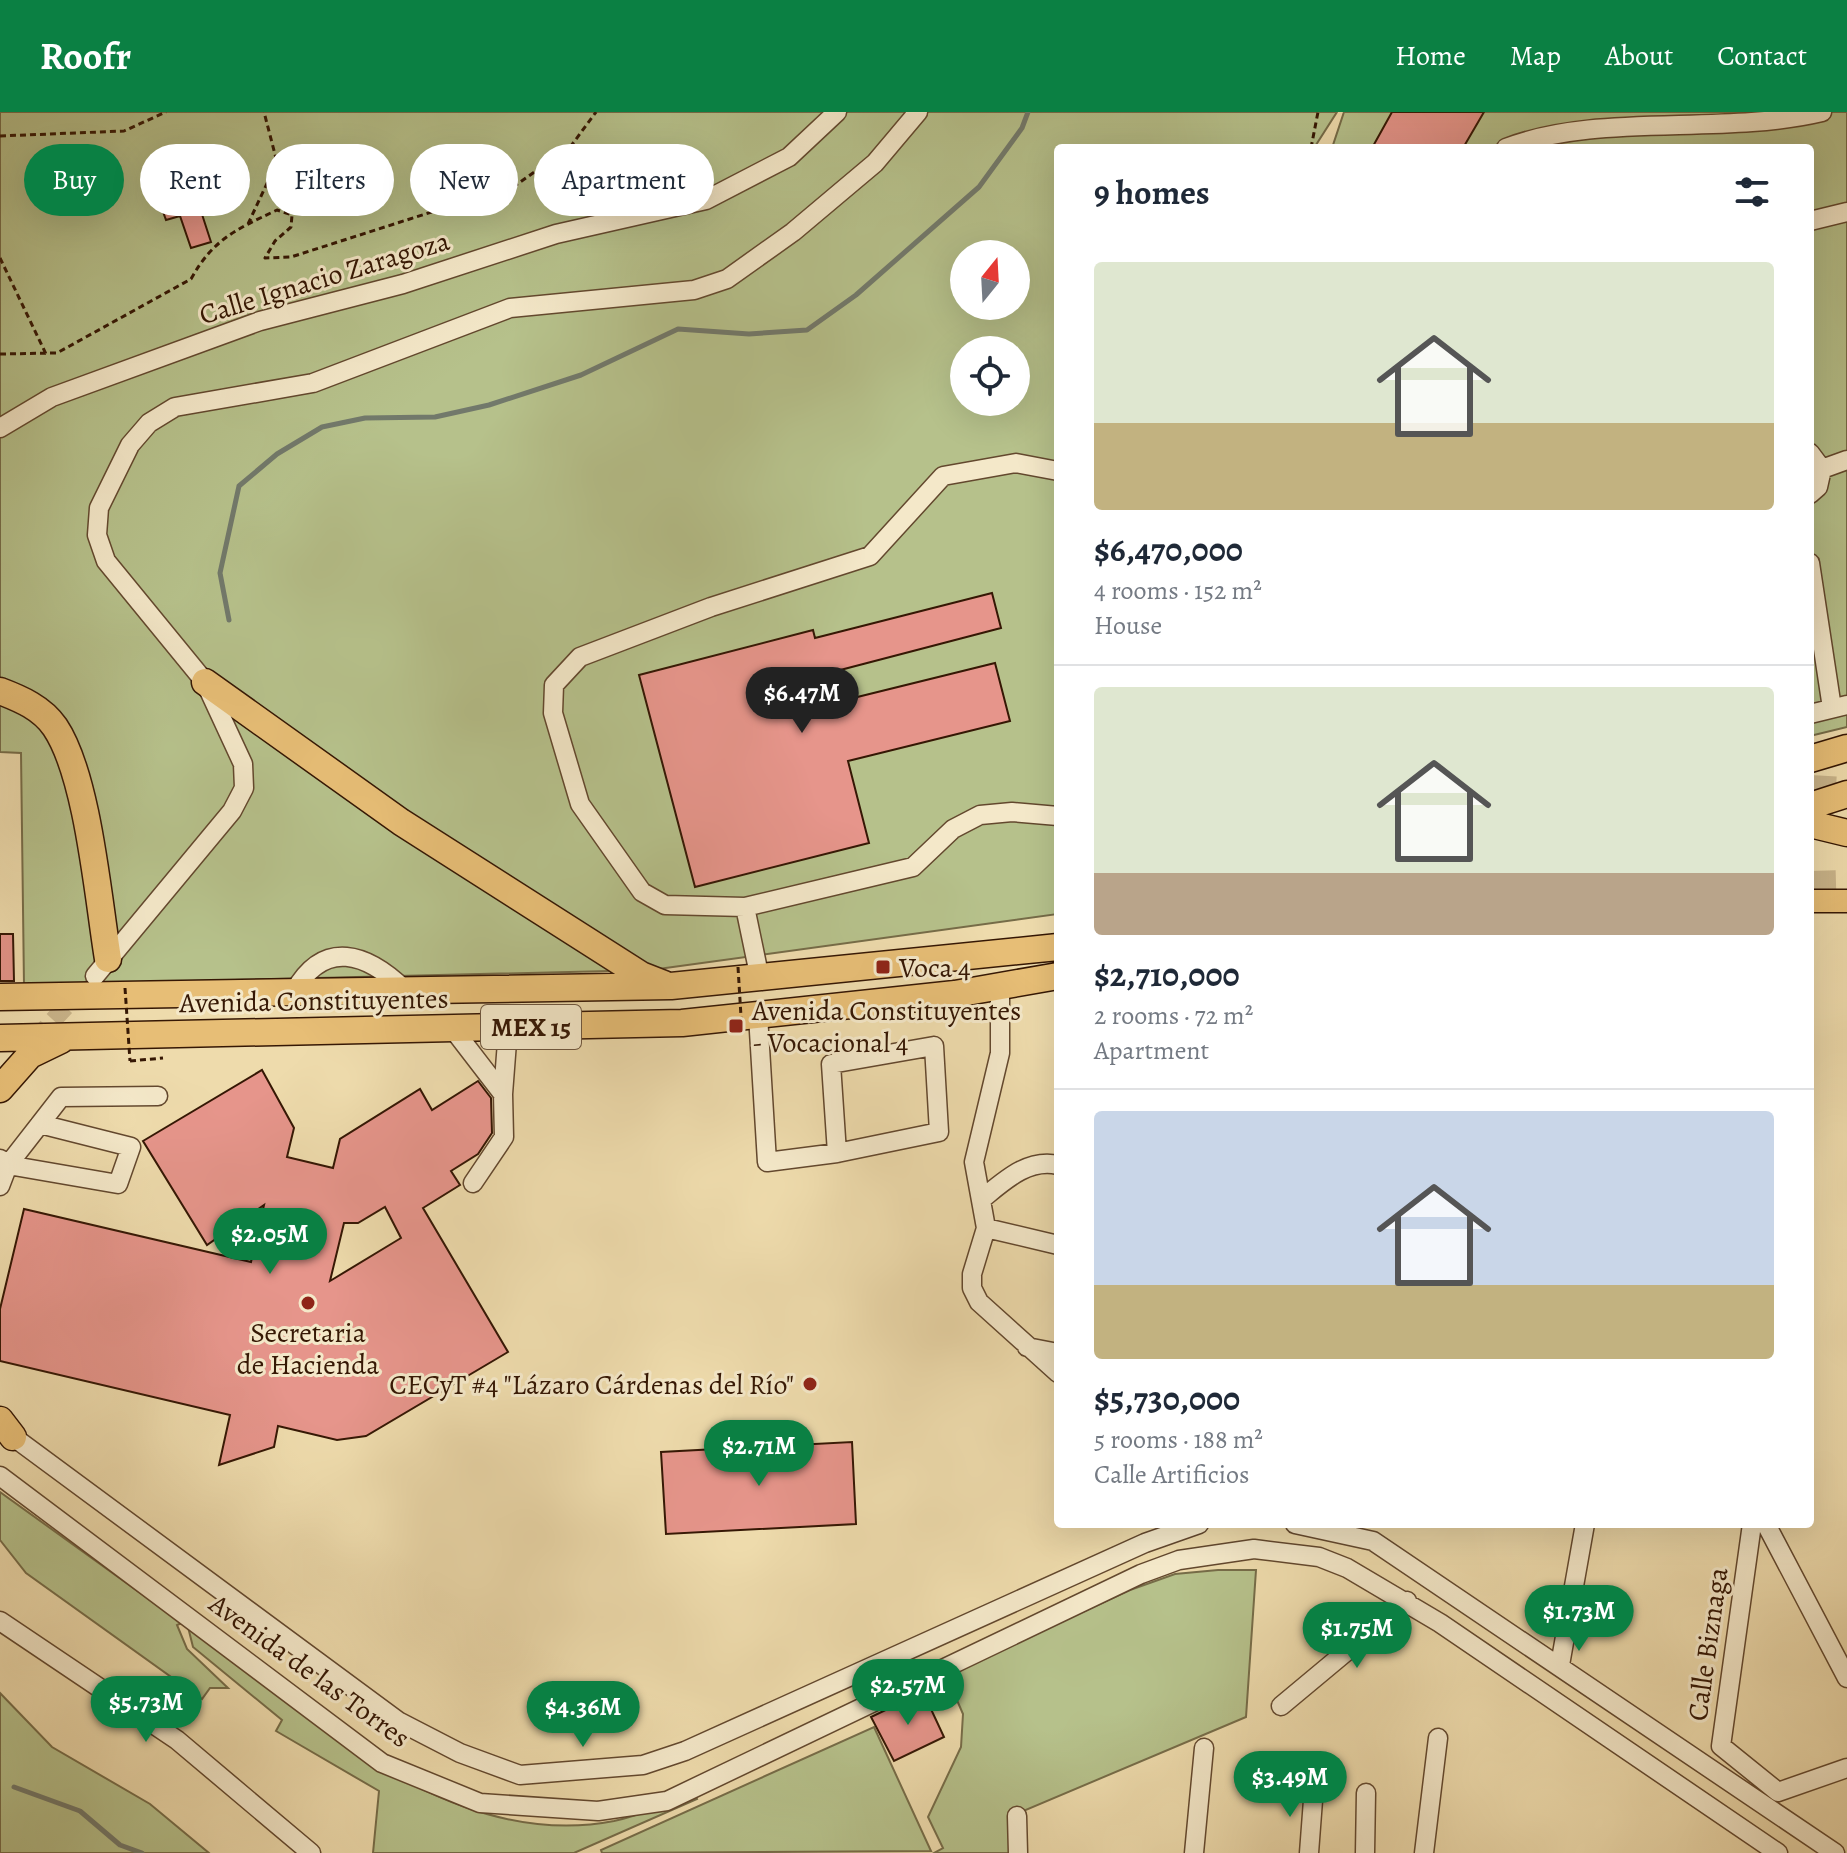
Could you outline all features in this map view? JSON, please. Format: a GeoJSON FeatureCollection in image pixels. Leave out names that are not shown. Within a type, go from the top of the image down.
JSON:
{"type":"FeatureCollection","features":[{"type":"Feature","properties":{"kind":"highway"},"geometry":{"type":"LineString","coordinates":[[205,682],[401,822],[641,975],[671,986]]}},
{"type":"Feature","properties":{"kind":"highway"},"geometry":{"type":"LineString","coordinates":[[0,691],[28,701],[55,726],[77,775],[102,968]]}},
{"type":"Feature","properties":{"kind":"highway"},"geometry":{"type":"LineString","coordinates":[[1814,758],[1847,748]]}},
{"type":"Feature","properties":{"kind":"highway"},"geometry":{"type":"LineString","coordinates":[[1814,805],[1847,794]]}},
{"type":"Feature","properties":{"kind":"highway"},"geometry":{"type":"LineString","coordinates":[[1814,825],[1847,833]]}},
{"type":"Feature","properties":{"kind":"highway","name":"Avenida Constituyentes"},"geometry":{"type":"LineString","coordinates":[[0,997],[671,986],[749,973],[1054,947]]}},
{"type":"Feature","properties":{"kind":"highway","name":"Avenida Constituyentes"},"geometry":{"type":"LineString","coordinates":[[0,1038],[750,1024],[1054,977]]}},
{"type":"Feature","properties":{"kind":"highway"},"geometry":{"type":"LineString","coordinates":[[0,1089],[30,1055],[68,1037]]}},
{"type":"Feature","properties":{"kind":"main road"},"geometry":{"type":"LineString","coordinates":[[1814,901],[1847,901]]}},
{"type":"Feature","properties":{"kind":"street","name":"Calle Ignacio Zaragoza"},"geometry":{"type":"LineString","coordinates":[[0,428],[52,397],[260,321],[403,284],[556,234],[706,200],[789,157],[837,112]]}},
{"type":"Feature","properties":{"kind":"street"},"geometry":{"type":"LineString","coordinates":[[102,968],[232,811],[244,788],[243,764],[205,682],[106,561],[97,535],[99,508],[130,445],[149,423],[175,407],[313,383],[510,308],[694,290],[727,279],[793,232],[875,163],[918,112]]}},
{"type":"Feature","properties":{"kind":"street"},"geometry":{"type":"LineString","coordinates":[[1516,144],[1546,132],[1705,125],[1822,112]]}},
{"type":"Feature","properties":{"kind":"street"},"geometry":{"type":"LineString","coordinates":[[1814,220],[1847,212]]}},
{"type":"Feature","properties":{"kind":"street"},"geometry":{"type":"LineString","coordinates":[[1814,458],[1822,469],[1818,487],[1814,490]]}},
{"type":"Feature","properties":{"kind":"street"},"geometry":{"type":"LineString","coordinates":[[1822,469],[1847,460]]}},
{"type":"Feature","properties":{"kind":"street"},"geometry":{"type":"LineString","coordinates":[[1054,470],[1016,463],[943,476],[870,556],[711,607],[580,657],[554,685],[553,713],[580,804],[642,892],[665,905],[745,907],[913,867],[953,829],[980,815],[1012,812],[1054,816]]}},
{"type":"Feature","properties":{"kind":"street"},"geometry":{"type":"LineString","coordinates":[[1814,582],[1840,706],[1814,713]]}},
{"type":"Feature","properties":{"kind":"street"},"geometry":{"type":"LineString","coordinates":[[745,907],[749,973]]}},
{"type":"Feature","properties":{"kind":"street"},"geometry":{"type":"LineString","coordinates":[[1000,987],[1000,1053],[974,1162],[986,1228],[972,1274],[972,1288],[979,1302],[1024,1346],[1054,1370]]}},
{"type":"Feature","properties":{"kind":"street"},"geometry":{"type":"LineString","coordinates":[[750,1024],[767,1162],[837,1153],[939,1132],[934,1046],[831,1064],[837,1153]]}},
{"type":"Feature","properties":{"kind":"street"},"geometry":{"type":"LineString","coordinates":[[473,1183],[504,1137],[503,1094],[512,1027]]}},
{"type":"Feature","properties":{"kind":"street"},"geometry":{"type":"LineString","coordinates":[[453,1029],[503,1094]]}},
{"type":"Feature","properties":{"kind":"street"},"geometry":{"type":"LineString","coordinates":[[0,1186],[4,1162],[61,1097],[158,1096]]}},
{"type":"Feature","properties":{"kind":"street"},"geometry":{"type":"LineString","coordinates":[[4,1162],[118,1184],[131,1147],[40,1124]]}},
{"type":"Feature","properties":{"kind":"street"},"geometry":{"type":"LineString","coordinates":[[982,1199],[1013,1173],[1046,1162],[1054,1164]]}},
{"type":"Feature","properties":{"kind":"street"},"geometry":{"type":"LineString","coordinates":[[986,1228],[1054,1244]]}},
{"type":"Feature","properties":{"kind":"street"},"geometry":{"type":"LineString","coordinates":[[1024,1346],[1054,1352]]}},
{"type":"Feature","properties":{"kind":"street","name":"Avenida de las Torres"},"geometry":{"type":"LineString","coordinates":[[4,1428],[398,1721],[460,1753],[520,1775],[643,1765],[685,1751],[1159,1537],[1187,1528]]}},
{"type":"Feature","properties":{"kind":"street","name":"Avenida de las Torres"},"geometry":{"type":"LineString","coordinates":[[0,1476],[382,1763],[480,1803],[598,1811],[667,1801],[1141,1574],[1179,1560],[1216,1552],[1254,1549],[1319,1557],[1407,1601],[1778,1853]]}},
{"type":"Feature","properties":{"kind":"street"},"geometry":{"type":"LineString","coordinates":[[1340,1528],[1374,1532],[1494,1621],[1835,1853]]}},
{"type":"Feature","properties":{"kind":"street"},"geometry":{"type":"LineString","coordinates":[[1560,1665],[1584,1528]]}},
{"type":"Feature","properties":{"kind":"street","name":"Calle Biznaga"},"geometry":{"type":"LineString","coordinates":[[1751,1528],[1721,1746],[1778,1792],[1847,1768]]}},
{"type":"Feature","properties":{"kind":"street"},"geometry":{"type":"LineString","coordinates":[[1768,1528],[1847,1678]]}},
{"type":"Feature","properties":{"kind":"street"},"geometry":{"type":"LineString","coordinates":[[1281,1706],[1407,1601]]}},
{"type":"Feature","properties":{"kind":"street"},"geometry":{"type":"LineString","coordinates":[[0,1621],[177,1740],[311,1853]]}},
{"type":"Feature","properties":{"kind":"street"},"geometry":{"type":"LineString","coordinates":[[1472,1645],[1494,1621]]}},
{"type":"Feature","properties":{"kind":"street"},"geometry":{"type":"LineString","coordinates":[[921,1644],[935,1671]]}},
{"type":"Feature","properties":{"kind":"street"},"geometry":{"type":"LineString","coordinates":[[1424,1853],[1438,1738]]}},
{"type":"Feature","properties":{"kind":"street"},"geometry":{"type":"LineString","coordinates":[[1194,1853],[1204,1748]]}},
{"type":"Feature","properties":{"kind":"street"},"geometry":{"type":"LineString","coordinates":[[1309,1853],[1314,1787]]}},
{"type":"Feature","properties":{"kind":"street"},"geometry":{"type":"LineString","coordinates":[[1365,1853],[1366,1793]]}},
{"type":"Feature","properties":{"kind":"street"},"geometry":{"type":"LineString","coordinates":[[1017,1816],[1018,1853]]}},
{"type":"Feature","properties":{"kind":"path"},"geometry":{"type":"LineString","coordinates":[[0,136],[124,131],[166,112]]}},
{"type":"Feature","properties":{"kind":"path"},"geometry":{"type":"LineString","coordinates":[[248,224],[277,162],[264,112]]}},
{"type":"Feature","properties":{"kind":"path"},"geometry":{"type":"LineString","coordinates":[[0,354],[57,353],[191,279],[203,257],[220,239],[277,210],[292,215],[291,227],[275,241],[265,258],[291,257],[516,185],[571,146],[596,112]]}},
{"type":"Feature","properties":{"kind":"path"},"geometry":{"type":"LineString","coordinates":[[1312,144],[1318,112]]}},
{"type":"Feature","properties":{"kind":"path"},"geometry":{"type":"LineString","coordinates":[[0,258],[46,354]]}},
{"type":"Feature","properties":{"kind":"path"},"geometry":{"type":"LineString","coordinates":[[749,973],[750,1024]]}},
{"type":"Feature","properties":{"kind":"path"},"geometry":{"type":"LineString","coordinates":[[125,988],[130,1061],[169,1058]]}},
{"type":"Feature","properties":{"kind":"green space"},"geometry":{"type":"Polygon","coordinates":[[[0,112],[1337,112],[1317,144],[1054,144],[1054,915],[651,970],[24,985],[21,753],[0,752],[0,112]]]}},
{"type":"Feature","properties":{"kind":"green space"},"geometry":{"type":"Polygon","coordinates":[[[1344,112],[1847,112],[1847,727],[1814,735],[1814,144],[1333,144],[1344,112]]]}},
{"type":"Feature","properties":{"kind":"green space"},"geometry":{"type":"Polygon","coordinates":[[[0,1492],[182,1623],[177,1625],[187,1649],[228,1688],[210,1688],[202,1699],[26,1573],[0,1540],[0,1492]]]}},
{"type":"Feature","properties":{"kind":"green space"},"geometry":{"type":"Polygon","coordinates":[[[1256,1570],[1246,1717],[1016,1814],[1017,1853],[934,1853],[943,1848],[928,1817],[961,1747],[963,1714],[946,1675],[1130,1590],[1175,1574],[1256,1570]]]}},
{"type":"Feature","properties":{"kind":"green space"},"geometry":{"type":"Polygon","coordinates":[[[188,1627],[282,1699],[385,1769],[439,1797],[496,1817],[554,1825],[614,1821],[694,1792],[697,1799],[574,1853],[373,1853],[379,1791],[276,1731],[282,1720],[193,1647],[188,1627]]]}},
{"type":"Feature","properties":{"kind":"green space"},"geometry":{"type":"Polygon","coordinates":[[[0,1693],[52,1747],[150,1804],[209,1853],[0,1853],[0,1693]]]}},
{"type":"Feature","properties":{"kind":"green space"},"geometry":{"type":"Polygon","coordinates":[[[874,1727],[931,1851],[602,1853],[601,1850],[874,1727]]]}},
{"type":"Feature","properties":{"kind":"building"},"geometry":{"type":"Polygon","coordinates":[[[1392,112],[1484,112],[1465,144],[1374,144],[1392,112]]]}},
{"type":"Feature","properties":{"kind":"building"},"geometry":{"type":"Polygon","coordinates":[[[180,216],[203,216],[211,242],[191,248],[180,216]]]}},
{"type":"Feature","properties":{"kind":"building"},"geometry":{"type":"Polygon","coordinates":[[[992,593],[1001,628],[825,674],[833,703],[995,663],[1010,721],[848,761],[869,843],[695,887],[639,675],[813,630],[815,638],[992,593]]]}},
{"type":"Feature","properties":{"kind":"building"},"geometry":{"type":"Polygon","coordinates":[[[0,934],[13,934],[14,981],[0,981],[0,934]]]}},
{"type":"Feature","properties":{"kind":"building"},"geometry":{"type":"Polygon","coordinates":[[[262,1070],[294,1128],[287,1157],[333,1168],[340,1139],[420,1089],[432,1110],[478,1081],[491,1098],[492,1133],[478,1154],[451,1171],[460,1185],[423,1208],[508,1352],[366,1436],[337,1440],[278,1426],[274,1447],[219,1465],[230,1415],[0,1361],[0,1309],[24,1209],[251,1262],[264,1205],[207,1245],[143,1141],[262,1070]],[[385,1207],[358,1223],[344,1223],[330,1281],[401,1238],[385,1207]]]}},
{"type":"Feature","properties":{"kind":"building"},"geometry":{"type":"Polygon","coordinates":[[[852,1442],[856,1524],[666,1534],[661,1452],[852,1442]]]}},
{"type":"Feature","properties":{"kind":"building"},"geometry":{"type":"Polygon","coordinates":[[[923,1692],[944,1737],[894,1761],[871,1717],[923,1692]]]}},
{"type":"Feature","properties":{"kind":"waterway"},"geometry":{"type":"LineString","coordinates":[[229,620],[220,573],[239,486],[277,454],[322,427],[365,418],[435,417],[489,405],[581,375],[678,329],[749,334],[807,330],[856,295],[979,187],[1022,128],[1028,112]]}},
{"type":"Feature","properties":{"kind":"waterway"},"geometry":{"type":"LineString","coordinates":[[14,1787],[80,1811],[120,1845],[142,1853]]}},
{"type":"Feature","properties":{"kind":"tunnel"},"geometry":{"type":"LineString","coordinates":[[1814,788],[1847,790]]}},
{"type":"Feature","properties":{"kind":"tunnel"},"geometry":{"type":"LineString","coordinates":[[1814,884],[1847,883]]}},
{"type":"Feature","properties":{"kind":"tunnel"},"geometry":{"type":"LineString","coordinates":[[35,1040],[80,991]]}},
{"type":"Feature","properties":{"kind":"place","name":"Voca 4"},"geometry":{"type":"Point","coordinates":[883,967]}},
{"type":"Feature","properties":{"kind":"place","name":"Avenida Constituyentes - Vocacional 4"},"geometry":{"type":"Point","coordinates":[736,1026]}},
{"type":"Feature","properties":{"kind":"place","name":"Secretaria de Hacienda"},"geometry":{"type":"Point","coordinates":[308,1303]}},
{"type":"Feature","properties":{"kind":"place","name":"CECyT #4 \"Lázaro Cárdenas del Río\""},"geometry":{"type":"Point","coordinates":[810,1384]}}]}
